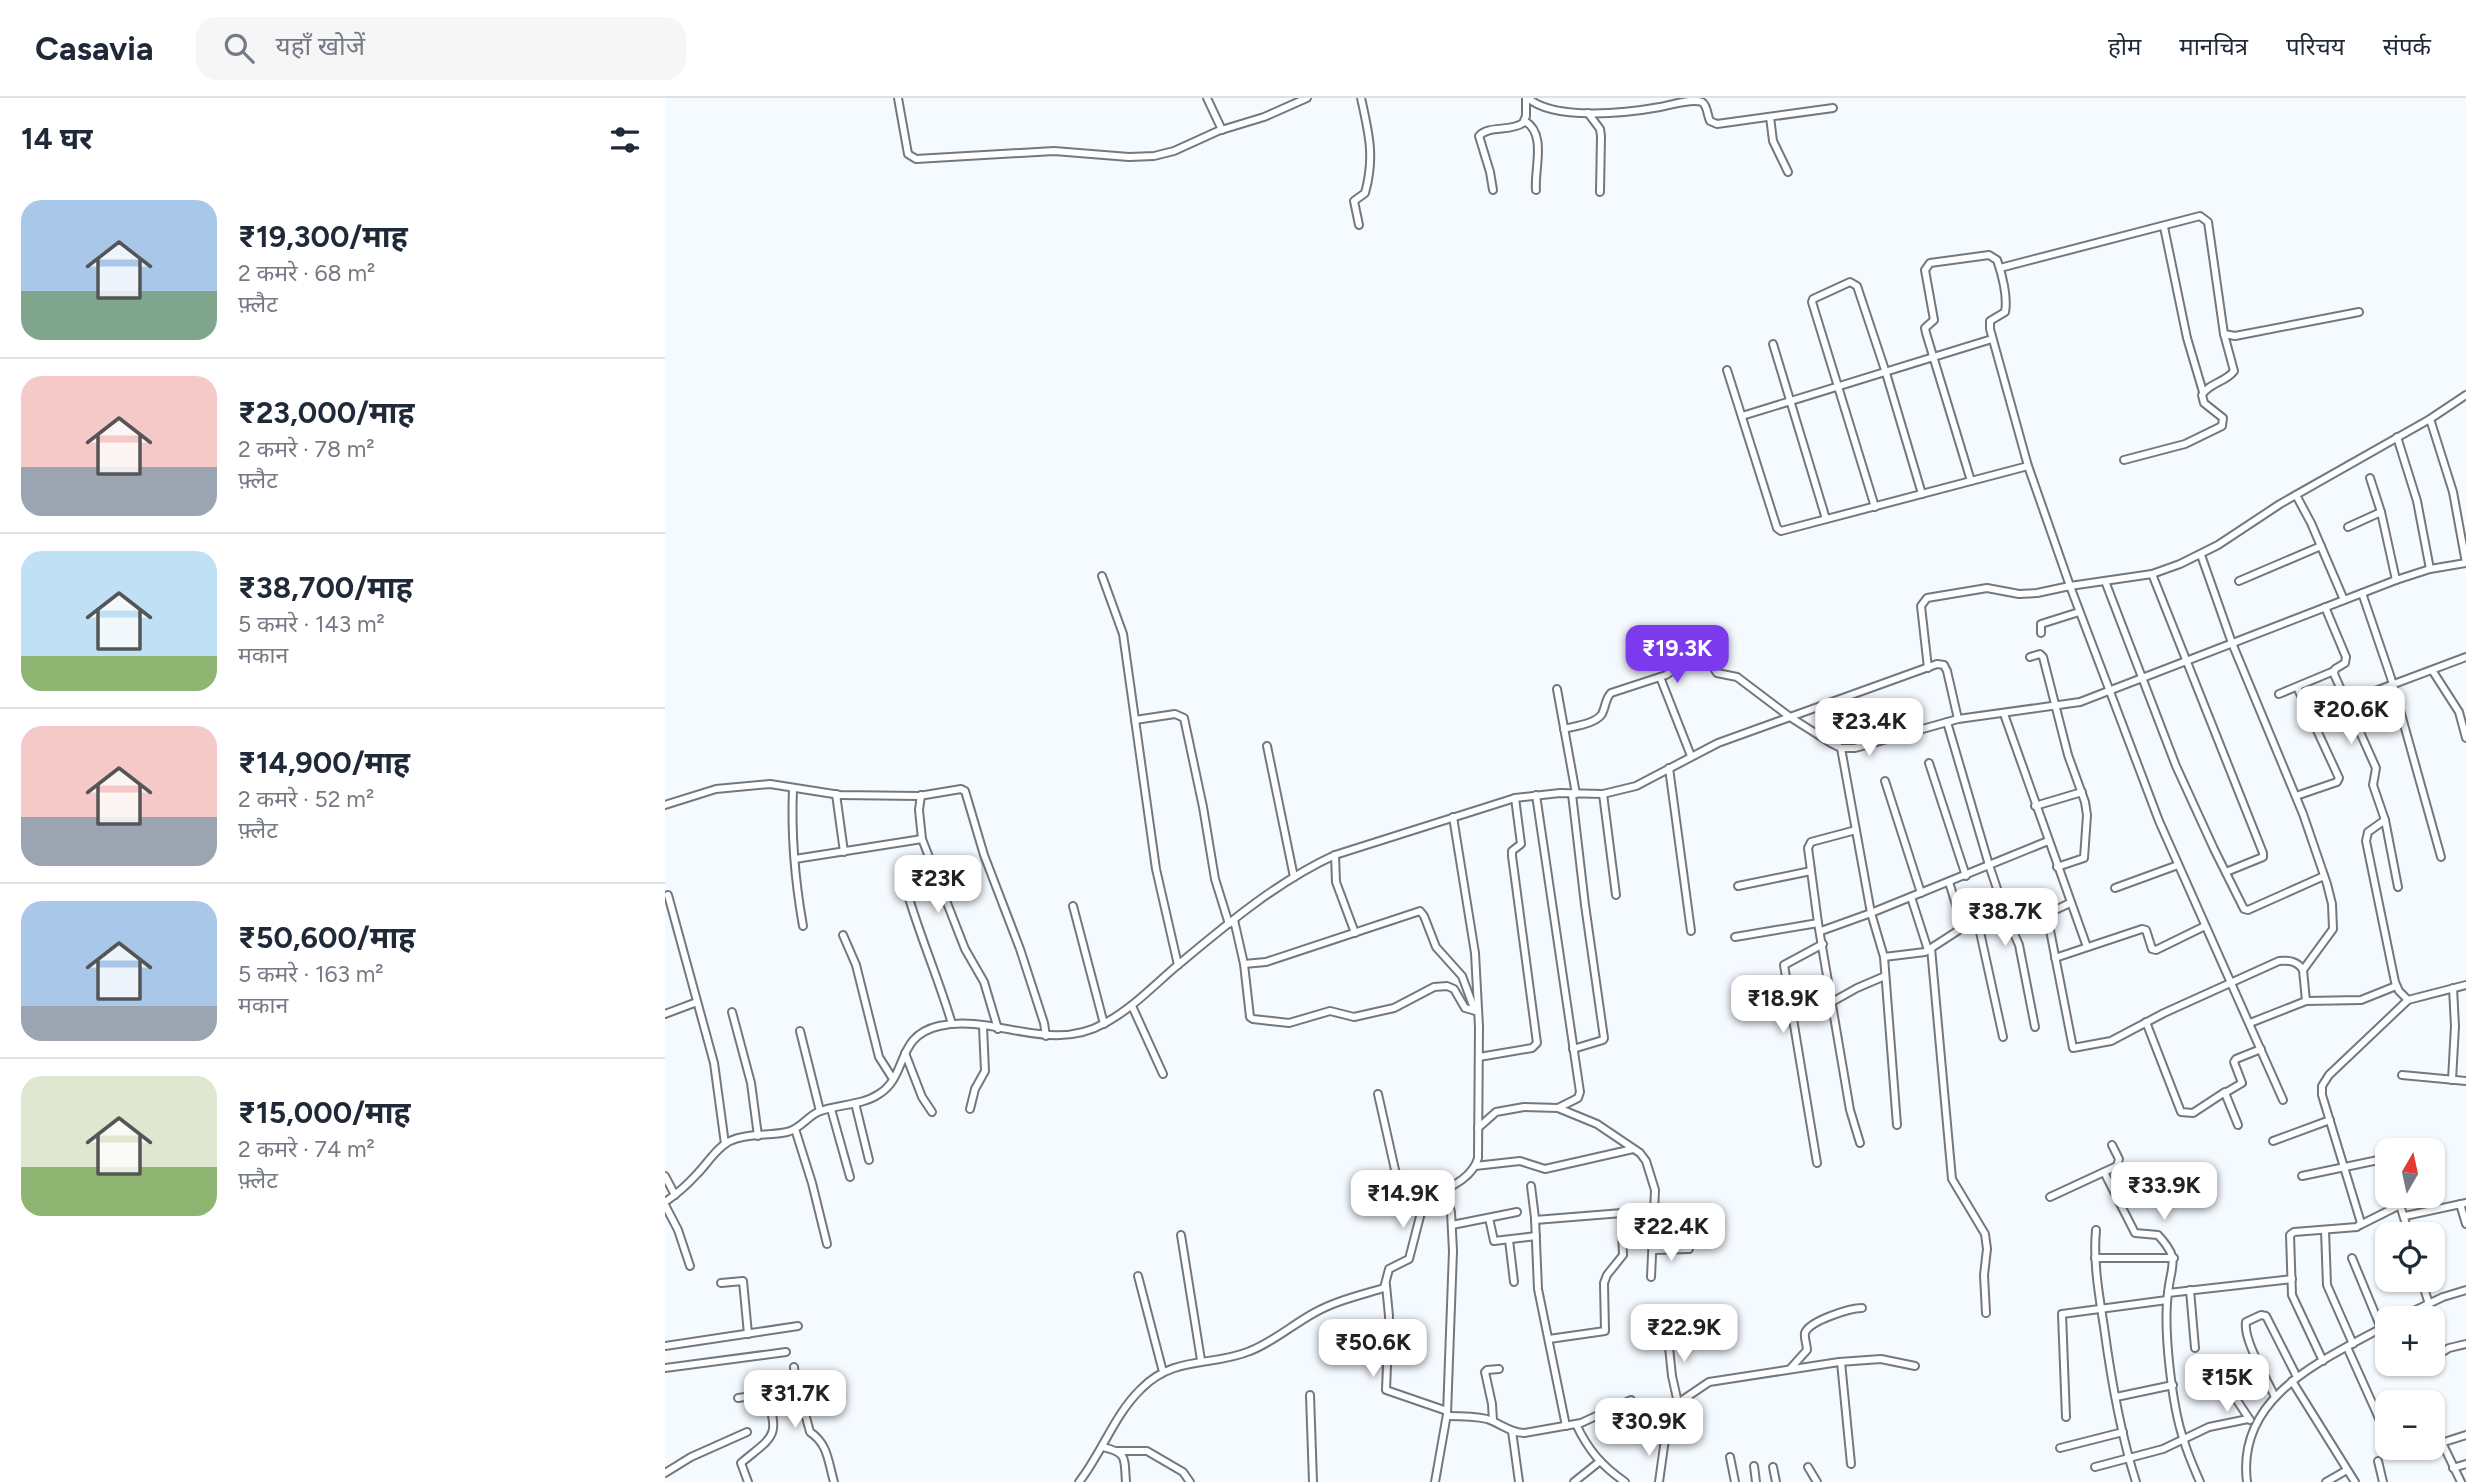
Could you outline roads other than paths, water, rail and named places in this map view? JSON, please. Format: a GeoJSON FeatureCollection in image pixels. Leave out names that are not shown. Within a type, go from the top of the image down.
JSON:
{"type":"FeatureCollection","features":[{"type":"Feature","properties":{"kind":"street"},"geometry":{"type":"LineString","coordinates":[[898,98],[908,154],[916,159],[1054,151],[1129,158],[1154,156],[1265,117],[1307,98]]}},
{"type":"Feature","properties":{"kind":"street"},"geometry":{"type":"LineString","coordinates":[[1207,98],[1222,130]]}},
{"type":"Feature","properties":{"kind":"street"},"geometry":{"type":"LineString","coordinates":[[1359,225],[1354,201],[1365,193],[1371,170],[1361,98]]}},
{"type":"Feature","properties":{"kind":"street"},"geometry":{"type":"LineString","coordinates":[[1525,121],[1527,98],[1539,106],[1588,113],[1656,108],[1683,101],[1698,101],[1705,104],[1708,119],[1713,123],[1833,108]]}},
{"type":"Feature","properties":{"kind":"street"},"geometry":{"type":"LineString","coordinates":[[1588,113],[1601,136],[1600,192]]}},
{"type":"Feature","properties":{"kind":"street"},"geometry":{"type":"LineString","coordinates":[[1770,117],[1773,141],[1788,172]]}},
{"type":"Feature","properties":{"kind":"street"},"geometry":{"type":"LineString","coordinates":[[1525,121],[1534,128],[1537,139],[1536,190]]}},
{"type":"Feature","properties":{"kind":"street"},"geometry":{"type":"LineString","coordinates":[[1493,190],[1479,136],[1484,131],[1511,129],[1525,121]]}},
{"type":"Feature","properties":{"kind":"street"},"geometry":{"type":"LineString","coordinates":[[2000,268],[2164,228],[2200,216],[2208,222],[2224,334],[2234,371],[2203,392]]}},
{"type":"Feature","properties":{"kind":"street"},"geometry":{"type":"LineString","coordinates":[[2124,460],[2185,444],[2222,426],[2223,418],[2204,403],[2164,228]]}},
{"type":"Feature","properties":{"kind":"street"},"geometry":{"type":"LineString","coordinates":[[1971,481],[1925,330],[1934,320],[1926,267],[1930,263],[1989,255],[1997,260],[2000,268],[2006,306],[2004,312],[1990,321],[1992,339],[2049,530],[2178,865],[2283,1100]]}},
{"type":"Feature","properties":{"kind":"street"},"geometry":{"type":"LineString","coordinates":[[1875,507],[1812,302],[1813,299],[1850,282],[1857,286],[1922,494]]}},
{"type":"Feature","properties":{"kind":"street"},"geometry":{"type":"LineString","coordinates":[[2224,334],[2235,336],[2359,312]]}},
{"type":"Feature","properties":{"kind":"street"},"geometry":{"type":"LineString","coordinates":[[1742,416],[1992,339]]}},
{"type":"Feature","properties":{"kind":"street"},"geometry":{"type":"LineString","coordinates":[[1773,344],[1826,519]]}},
{"type":"Feature","properties":{"kind":"street"},"geometry":{"type":"LineString","coordinates":[[1727,370],[1779,530],[1782,531],[2028,466]]}},
{"type":"Feature","properties":{"kind":"street"},"geometry":{"type":"LineString","coordinates":[[1928,668],[1921,606],[1927,598],[1982,588],[2026,594],[2152,574],[2201,555],[2295,495],[2430,419],[2464,396],[2466,407]]}},
{"type":"Feature","properties":{"kind":"street"},"geometry":{"type":"LineString","coordinates":[[1564,729],[1596,719],[1602,713],[1607,696],[1611,693],[1660,677],[1686,661],[1702,656],[1707,658],[1717,673],[1737,677],[1790,717],[1842,748],[1854,748],[1958,719],[2080,702],[2396,580],[2430,569],[2466,563],[2453,492],[2430,419]]}},
{"type":"Feature","properties":{"kind":"street"},"geometry":{"type":"LineString","coordinates":[[2397,438],[2417,501],[2430,569]]}},
{"type":"Feature","properties":{"kind":"street"},"geometry":{"type":"LineString","coordinates":[[2369,478],[2381,512],[2396,580]]}},
{"type":"Feature","properties":{"kind":"street"},"geometry":{"type":"LineString","coordinates":[[2295,495],[2344,600]]}},
{"type":"Feature","properties":{"kind":"street"},"geometry":{"type":"LineString","coordinates":[[2348,527],[2381,512]]}},
{"type":"Feature","properties":{"kind":"street"},"geometry":{"type":"LineString","coordinates":[[2239,582],[2321,547]]}},
{"type":"Feature","properties":{"kind":"street"},"geometry":{"type":"LineString","coordinates":[[2201,555],[2232,643],[2296,796],[2332,904],[2333,929],[2303,970],[2306,1001]]}},
{"type":"Feature","properties":{"kind":"street"},"geometry":{"type":"LineString","coordinates":[[2152,574],[2263,853],[2263,857],[2226,872]]}},
{"type":"Feature","properties":{"kind":"street"},"geometry":{"type":"LineString","coordinates":[[1102,576],[1123,634],[1157,869],[1178,965]]}},
{"type":"Feature","properties":{"kind":"street"},"geometry":{"type":"LineString","coordinates":[[2105,581],[2176,765],[2244,909],[2248,911],[2324,876]]}},
{"type":"Feature","properties":{"kind":"street"},"geometry":{"type":"LineString","coordinates":[[2362,593],[2393,683],[2441,857]]}},
{"type":"Feature","properties":{"kind":"street"},"geometry":{"type":"LineString","coordinates":[[2279,694],[2333,671],[2345,663],[2346,657],[2325,607]]}},
{"type":"Feature","properties":{"kind":"street"},"geometry":{"type":"LineString","coordinates":[[2041,633],[2041,624],[2079,611]]}},
{"type":"Feature","properties":{"kind":"street"},"geometry":{"type":"LineString","coordinates":[[2030,657],[2040,654],[2043,657],[2087,815],[2085,856],[2082,860],[2057,867]]}},
{"type":"Feature","properties":{"kind":"street"},"geometry":{"type":"LineString","coordinates":[[2346,702],[2466,657]]}},
{"type":"Feature","properties":{"kind":"street"},"geometry":{"type":"LineString","coordinates":[[690,1266],[678,1230],[665,1203],[725,1144],[736,1139],[795,1129],[820,1111],[855,1103],[880,1093],[893,1079],[914,1037],[923,1031],[952,1024],[1057,1037],[1087,1031],[1104,1024],[1132,1006],[1231,922],[1316,863],[1515,798],[1603,794],[1636,786],[1718,743],[1941,664],[1946,668],[1958,719]]}},
{"type":"Feature","properties":{"kind":"street"},"geometry":{"type":"LineString","coordinates":[[2432,670],[2462,711],[2466,738]]}},
{"type":"Feature","properties":{"kind":"street"},"geometry":{"type":"LineString","coordinates":[[2333,671],[2375,765],[2373,785],[2385,820],[2398,887]]}},
{"type":"Feature","properties":{"kind":"street"},"geometry":{"type":"LineString","coordinates":[[1660,677],[1691,756]]}},
{"type":"Feature","properties":{"kind":"street"},"geometry":{"type":"LineString","coordinates":[[2296,796],[2337,782],[2339,778],[2297,687]]}},
{"type":"Feature","properties":{"kind":"street"},"geometry":{"type":"LineString","coordinates":[[1557,689],[1574,794],[1604,1038],[1573,1049]]}},
{"type":"Feature","properties":{"kind":"street"},"geometry":{"type":"LineString","coordinates":[[1135,720],[1175,714],[1184,718],[1216,879],[1244,964],[1250,1017],[1255,1020],[1289,1023],[1330,1010],[1354,1017],[1394,1008],[1434,987],[1444,986],[1453,988],[1461,1004],[1477,1015]]}},
{"type":"Feature","properties":{"kind":"street"},"geometry":{"type":"LineString","coordinates":[[2004,714],[2087,947]]}},
{"type":"Feature","properties":{"kind":"street"},"geometry":{"type":"LineString","coordinates":[[1947,722],[2003,909],[2019,946],[2035,1027]]}},
{"type":"Feature","properties":{"kind":"street"},"geometry":{"type":"LineString","coordinates":[[1267,746],[1294,877]]}},
{"type":"Feature","properties":{"kind":"street"},"geometry":{"type":"LineString","coordinates":[[1842,748],[1871,914],[1884,957],[1897,1125]]}},
{"type":"Feature","properties":{"kind":"street"},"geometry":{"type":"LineString","coordinates":[[1929,764],[1966,876]]}},
{"type":"Feature","properties":{"kind":"street"},"geometry":{"type":"LineString","coordinates":[[1669,768],[1691,931]]}},
{"type":"Feature","properties":{"kind":"street"},"geometry":{"type":"LineString","coordinates":[[1885,781],[1921,893]]}},
{"type":"Feature","properties":{"kind":"street"},"geometry":{"type":"LineString","coordinates":[[665,804],[716,789],[770,785],[836,794],[921,795],[961,789],[967,793],[984,855],[1020,949],[1046,1036]]}},
{"type":"Feature","properties":{"kind":"street"},"geometry":{"type":"LineString","coordinates":[[793,788],[795,859],[803,926]]}},
{"type":"Feature","properties":{"kind":"street"},"geometry":{"type":"LineString","coordinates":[[2035,806],[2081,792]]}},
{"type":"Feature","properties":{"kind":"street"},"geometry":{"type":"LineString","coordinates":[[836,794],[844,852]]}},
{"type":"Feature","properties":{"kind":"street"},"geometry":{"type":"LineString","coordinates":[[1603,794],[1616,894]]}},
{"type":"Feature","properties":{"kind":"street"},"geometry":{"type":"LineString","coordinates":[[921,795],[919,810],[922,839],[965,950],[984,982],[998,1029]]}},
{"type":"Feature","properties":{"kind":"street"},"geometry":{"type":"LineString","coordinates":[[1536,795],[1579,1095],[1558,1108]]}},
{"type":"Feature","properties":{"kind":"street"},"geometry":{"type":"LineString","coordinates":[[1479,1057],[1532,1048],[1537,1043],[1511,856],[1512,851],[1521,844],[1515,798]]}},
{"type":"Feature","properties":{"kind":"street"},"geometry":{"type":"LineString","coordinates":[[1453,817],[1475,953],[1479,1057],[1478,1158],[1475,1166],[1445,1191],[1426,1199],[1422,1205],[1409,1259],[1388,1269],[1386,1390],[1447,1413],[1493,1421],[1511,1431],[1524,1433],[1589,1420],[1631,1400]]}},
{"type":"Feature","properties":{"kind":"street"},"geometry":{"type":"LineString","coordinates":[[2385,820],[2368,832],[2365,838],[2396,986],[2408,1000]]}},
{"type":"Feature","properties":{"kind":"street"},"geometry":{"type":"LineString","coordinates":[[1856,830],[1809,843],[1818,923],[1850,1110],[1860,1143]]}},
{"type":"Feature","properties":{"kind":"street"},"geometry":{"type":"LineString","coordinates":[[795,859],[922,839]]}},
{"type":"Feature","properties":{"kind":"street"},"geometry":{"type":"LineString","coordinates":[[1821,931],[1871,914],[2048,841]]}},
{"type":"Feature","properties":{"kind":"street"},"geometry":{"type":"LineString","coordinates":[[1335,855],[1336,882],[1355,933]]}},
{"type":"Feature","properties":{"kind":"street"},"geometry":{"type":"LineString","coordinates":[[2115,888],[2178,865]]}},
{"type":"Feature","properties":{"kind":"street"},"geometry":{"type":"LineString","coordinates":[[1738,886],[1811,871]]}},
{"type":"Feature","properties":{"kind":"street"},"geometry":{"type":"LineString","coordinates":[[1884,957],[1930,949],[1959,930],[1961,926],[1949,882]]}},
{"type":"Feature","properties":{"kind":"street"},"geometry":{"type":"LineString","coordinates":[[669,895],[713,1063],[725,1144]]}},
{"type":"Feature","properties":{"kind":"street"},"geometry":{"type":"LineString","coordinates":[[908,895],[919,931],[938,975],[952,1024]]}},
{"type":"Feature","properties":{"kind":"street"},"geometry":{"type":"LineString","coordinates":[[1911,897],[1930,949],[1952,1179],[1985,1234],[1986,1313]]}},
{"type":"Feature","properties":{"kind":"street"},"geometry":{"type":"LineString","coordinates":[[2070,903],[2053,911],[2049,917],[2073,1048],[2111,1041],[2279,961],[2294,962],[2303,970]]}},
{"type":"Feature","properties":{"kind":"street"},"geometry":{"type":"LineString","coordinates":[[1073,906],[1104,1024]]}},
{"type":"Feature","properties":{"kind":"street"},"geometry":{"type":"LineString","coordinates":[[1244,964],[1266,962],[1421,912],[1436,947],[1462,976],[1477,1015]]}},
{"type":"Feature","properties":{"kind":"street"},"geometry":{"type":"LineString","coordinates":[[1735,937],[1818,923]]}},
{"type":"Feature","properties":{"kind":"street"},"geometry":{"type":"LineString","coordinates":[[1961,926],[1976,928],[1980,932],[2003,1037]]}},
{"type":"Feature","properties":{"kind":"street"},"geometry":{"type":"LineString","coordinates":[[2055,958],[2143,929],[2146,930],[2152,949],[2156,950],[2205,926]]}},
{"type":"Feature","properties":{"kind":"street"},"geometry":{"type":"LineString","coordinates":[[843,934],[856,965],[879,1057],[893,1079]]}},
{"type":"Feature","properties":{"kind":"street"},"geometry":{"type":"LineString","coordinates":[[1817,1163],[1784,965],[1823,944]]}},
{"type":"Feature","properties":{"kind":"street"},"geometry":{"type":"LineString","coordinates":[[1832,1002],[1885,976]]}},
{"type":"Feature","properties":{"kind":"street"},"geometry":{"type":"LineString","coordinates":[[2360,1225],[2360,1215],[2321,1091],[2329,1075],[2408,1000],[2466,985]]}},
{"type":"Feature","properties":{"kind":"street"},"geometry":{"type":"LineString","coordinates":[[2250,1023],[2306,1001],[2361,1000],[2380,995],[2396,986]]}},
{"type":"Feature","properties":{"kind":"street"},"geometry":{"type":"LineString","coordinates":[[2452,1080],[2455,1026],[2453,988]]}},
{"type":"Feature","properties":{"kind":"street"},"geometry":{"type":"LineString","coordinates":[[665,1014],[697,1002]]}},
{"type":"Feature","properties":{"kind":"street"},"geometry":{"type":"LineString","coordinates":[[1132,1006],[1163,1074]]}},
{"type":"Feature","properties":{"kind":"street"},"geometry":{"type":"LineString","coordinates":[[732,1012],[751,1083],[758,1136]]}},
{"type":"Feature","properties":{"kind":"street"},"geometry":{"type":"LineString","coordinates":[[2146,1023],[2181,1112],[2193,1112],[2242,1084],[2234,1061],[2261,1049]]}},
{"type":"Feature","properties":{"kind":"street"},"geometry":{"type":"LineString","coordinates":[[970,1109],[986,1063],[983,1027]]}},
{"type":"Feature","properties":{"kind":"street"},"geometry":{"type":"LineString","coordinates":[[800,1031],[820,1111]]}},
{"type":"Feature","properties":{"kind":"street"},"geometry":{"type":"LineString","coordinates":[[905,1053],[922,1097],[932,1112]]}},
{"type":"Feature","properties":{"kind":"street"},"geometry":{"type":"LineString","coordinates":[[2402,1075],[2466,1080]]}},
{"type":"Feature","properties":{"kind":"street"},"geometry":{"type":"LineString","coordinates":[[2225,1093],[2238,1125]]}},
{"type":"Feature","properties":{"kind":"street"},"geometry":{"type":"LineString","coordinates":[[1378,1094],[1400,1192],[1426,1199]]}},
{"type":"Feature","properties":{"kind":"street"},"geometry":{"type":"LineString","coordinates":[[855,1103],[869,1160]]}},
{"type":"Feature","properties":{"kind":"street"},"geometry":{"type":"LineString","coordinates":[[1478,1128],[1491,1115],[1502,1110],[1524,1107],[1558,1108],[1598,1124],[1633,1149],[1646,1161],[1655,1190],[1651,1277]]}},
{"type":"Feature","properties":{"kind":"street"},"geometry":{"type":"LineString","coordinates":[[831,1109],[851,1177]]}},
{"type":"Feature","properties":{"kind":"street"},"geometry":{"type":"LineString","coordinates":[[2273,1141],[2330,1120]]}},
{"type":"Feature","properties":{"kind":"street"},"geometry":{"type":"LineString","coordinates":[[795,1129],[827,1244]]}},
{"type":"Feature","properties":{"kind":"street"},"geometry":{"type":"LineString","coordinates":[[2050,1197],[2113,1168],[2119,1162],[2112,1145]]}},
{"type":"Feature","properties":{"kind":"street"},"geometry":{"type":"LineString","coordinates":[[1475,1166],[1520,1161],[1542,1169],[1633,1149]]}},
{"type":"Feature","properties":{"kind":"street"},"geometry":{"type":"LineString","coordinates":[[2302,1176],[2375,1161]]}},
{"type":"Feature","properties":{"kind":"street"},"geometry":{"type":"LineString","coordinates":[[2104,1172],[2135,1233],[2158,1235],[2174,1258],[2167,1297],[2173,1385],[2183,1438],[2200,1482]]}},
{"type":"Feature","properties":{"kind":"street"},"geometry":{"type":"LineString","coordinates":[[665,1176],[675,1195]]}},
{"type":"Feature","properties":{"kind":"street"},"geometry":{"type":"LineString","coordinates":[[1531,1186],[1538,1289],[1566,1426]]}},
{"type":"Feature","properties":{"kind":"street"},"geometry":{"type":"LineString","coordinates":[[1435,1482],[1447,1413],[1453,1251],[1452,1225],[1445,1191]]}},
{"type":"Feature","properties":{"kind":"street"},"geometry":{"type":"LineString","coordinates":[[2405,1216],[2463,1204],[2466,1224]]}},
{"type":"Feature","properties":{"kind":"street"},"geometry":{"type":"LineString","coordinates":[[2323,1361],[2294,1298],[2291,1279],[2291,1233],[2357,1227],[2398,1205],[2401,1205],[2406,1222]]}},
{"type":"Feature","properties":{"kind":"street"},"geometry":{"type":"LineString","coordinates":[[1452,1225],[1517,1212]]}},
{"type":"Feature","properties":{"kind":"street"},"geometry":{"type":"LineString","coordinates":[[1549,1339],[1605,1331],[1604,1283],[1623,1255],[1622,1227],[1627,1213]]}},
{"type":"Feature","properties":{"kind":"street"},"geometry":{"type":"LineString","coordinates":[[1535,1220],[1627,1213],[1682,1214]]}},
{"type":"Feature","properties":{"kind":"street"},"geometry":{"type":"LineString","coordinates":[[1489,1218],[1494,1241],[1536,1236]]}},
{"type":"Feature","properties":{"kind":"street"},"geometry":{"type":"LineString","coordinates":[[2096,1230],[2095,1258],[2101,1309],[2128,1458],[2136,1482]]}},
{"type":"Feature","properties":{"kind":"street"},"geometry":{"type":"LineString","coordinates":[[2325,1230],[2326,1285],[2375,1408]]}},
{"type":"Feature","properties":{"kind":"street"},"geometry":{"type":"LineString","coordinates":[[1181,1235],[1201,1360]]}},
{"type":"Feature","properties":{"kind":"street"},"geometry":{"type":"LineString","coordinates":[[1509,1240],[1514,1282]]}},
{"type":"Feature","properties":{"kind":"street"},"geometry":{"type":"LineString","coordinates":[[1653,1250],[1689,1249]]}},
{"type":"Feature","properties":{"kind":"street"},"geometry":{"type":"LineString","coordinates":[[2095,1258],[2174,1258]]}},
{"type":"Feature","properties":{"kind":"street"},"geometry":{"type":"LineString","coordinates":[[2352,1258],[2375,1307]]}},
{"type":"Feature","properties":{"kind":"street"},"geometry":{"type":"LineString","coordinates":[[1138,1276],[1163,1372]]}},
{"type":"Feature","properties":{"kind":"street"},"geometry":{"type":"LineString","coordinates":[[2066,1417],[2062,1314],[2167,1297],[2190,1290],[2291,1279]]}},
{"type":"Feature","properties":{"kind":"street"},"geometry":{"type":"LineString","coordinates":[[721,1283],[743,1280],[748,1334]]}},
{"type":"Feature","properties":{"kind":"street"},"geometry":{"type":"LineString","coordinates":[[1079,1482],[1139,1390],[1163,1372],[1201,1360],[1246,1353],[1326,1307],[1386,1285]]}},
{"type":"Feature","properties":{"kind":"street"},"geometry":{"type":"LineString","coordinates":[[2190,1290],[2195,1348]]}},
{"type":"Feature","properties":{"kind":"street"},"geometry":{"type":"LineString","coordinates":[[2425,1306],[2466,1290]]}},
{"type":"Feature","properties":{"kind":"street"},"geometry":{"type":"LineString","coordinates":[[2425,1292],[2429,1304]]}},
{"type":"Feature","properties":{"kind":"street"},"geometry":{"type":"LineString","coordinates":[[1790,1369],[1807,1350],[1807,1331],[1835,1313],[1849,1308],[1862,1308]]}},
{"type":"Feature","properties":{"kind":"street"},"geometry":{"type":"LineString","coordinates":[[2275,1397],[2244,1326],[2246,1322],[2261,1315],[2266,1316],[2294,1379],[2355,1482]]}},
{"type":"Feature","properties":{"kind":"street"},"geometry":{"type":"LineString","coordinates":[[665,1346],[798,1326]]}},
{"type":"Feature","properties":{"kind":"street"},"geometry":{"type":"LineString","coordinates":[[1667,1328],[1678,1403]]}},
{"type":"Feature","properties":{"kind":"street"},"geometry":{"type":"LineString","coordinates":[[2247,1482],[2247,1447],[2254,1426],[2275,1397],[2294,1379],[2375,1331]]}},
{"type":"Feature","properties":{"kind":"street"},"geometry":{"type":"LineString","coordinates":[[2445,1350],[2466,1344]]}},
{"type":"Feature","properties":{"kind":"street"},"geometry":{"type":"LineString","coordinates":[[665,1368],[786,1352]]}},
{"type":"Feature","properties":{"kind":"street"},"geometry":{"type":"LineString","coordinates":[[1641,1416],[1678,1403],[1709,1382],[1840,1362],[1881,1359],[1915,1366]]}},
{"type":"Feature","properties":{"kind":"street"},"geometry":{"type":"LineString","coordinates":[[1840,1362],[1851,1464]]}},
{"type":"Feature","properties":{"kind":"street"},"geometry":{"type":"LineString","coordinates":[[794,1367],[799,1404],[804,1410],[810,1432],[820,1439],[825,1447],[834,1482]]}},
{"type":"Feature","properties":{"kind":"street"},"geometry":{"type":"LineString","coordinates":[[1493,1421],[1485,1372],[1499,1368]]}},
{"type":"Feature","properties":{"kind":"street"},"geometry":{"type":"LineString","coordinates":[[2225,1384],[2254,1426]]}},
{"type":"Feature","properties":{"kind":"street"},"geometry":{"type":"LineString","coordinates":[[2116,1397],[2173,1385]]}},
{"type":"Feature","properties":{"kind":"street"},"geometry":{"type":"LineString","coordinates":[[738,1398],[765,1393],[774,1430],[772,1436],[741,1464],[748,1482]]}},
{"type":"Feature","properties":{"kind":"street"},"geometry":{"type":"LineString","coordinates":[[1310,1395],[1313,1482]]}},
{"type":"Feature","properties":{"kind":"street"},"geometry":{"type":"LineString","coordinates":[[770,1409],[799,1404]]}},
{"type":"Feature","properties":{"kind":"street"},"geometry":{"type":"LineString","coordinates":[[2095,1467],[2163,1449],[2209,1427],[2248,1419]]}},
{"type":"Feature","properties":{"kind":"street"},"geometry":{"type":"LineString","coordinates":[[1576,1424],[1599,1462],[1625,1482]]}},
{"type":"Feature","properties":{"kind":"street"},"geometry":{"type":"LineString","coordinates":[[1511,1431],[1519,1482]]}},
{"type":"Feature","properties":{"kind":"street"},"geometry":{"type":"LineString","coordinates":[[665,1473],[691,1457],[747,1432]]}},
{"type":"Feature","properties":{"kind":"street"},"geometry":{"type":"LineString","coordinates":[[2060,1448],[2123,1432]]}},
{"type":"Feature","properties":{"kind":"street"},"geometry":{"type":"LineString","coordinates":[[2445,1442],[2466,1435]]}},
{"type":"Feature","properties":{"kind":"street"},"geometry":{"type":"LineString","coordinates":[[1659,1482],[1665,1439]]}},
{"type":"Feature","properties":{"kind":"street"},"geometry":{"type":"LineString","coordinates":[[1103,1447],[1118,1451],[1147,1451],[1183,1472],[1190,1482]]}},
{"type":"Feature","properties":{"kind":"street"},"geometry":{"type":"LineString","coordinates":[[1118,1451],[1124,1460],[1126,1482]]}},
{"type":"Feature","properties":{"kind":"street"},"geometry":{"type":"LineString","coordinates":[[2445,1451],[2461,1482]]}},
{"type":"Feature","properties":{"kind":"street"},"geometry":{"type":"LineString","coordinates":[[1730,1457],[1735,1482]]}},
{"type":"Feature","properties":{"kind":"street"},"geometry":{"type":"LineString","coordinates":[[2378,1461],[2383,1482]]}},
{"type":"Feature","properties":{"kind":"street"},"geometry":{"type":"LineString","coordinates":[[1574,1482],[1599,1462]]}},
{"type":"Feature","properties":{"kind":"street"},"geometry":{"type":"LineString","coordinates":[[2453,1468],[2466,1464]]}},
{"type":"Feature","properties":{"kind":"street"},"geometry":{"type":"LineString","coordinates":[[1753,1466],[1756,1482]]}},
{"type":"Feature","properties":{"kind":"street"},"geometry":{"type":"LineString","coordinates":[[1808,1467],[1817,1482]]}},
{"type":"Feature","properties":{"kind":"street"},"geometry":{"type":"LineString","coordinates":[[1773,1468],[1776,1482]]}},
{"type":"Feature","properties":{"kind":"street"},"geometry":{"type":"LineString","coordinates":[[2326,1482],[2347,1470]]}}]}
